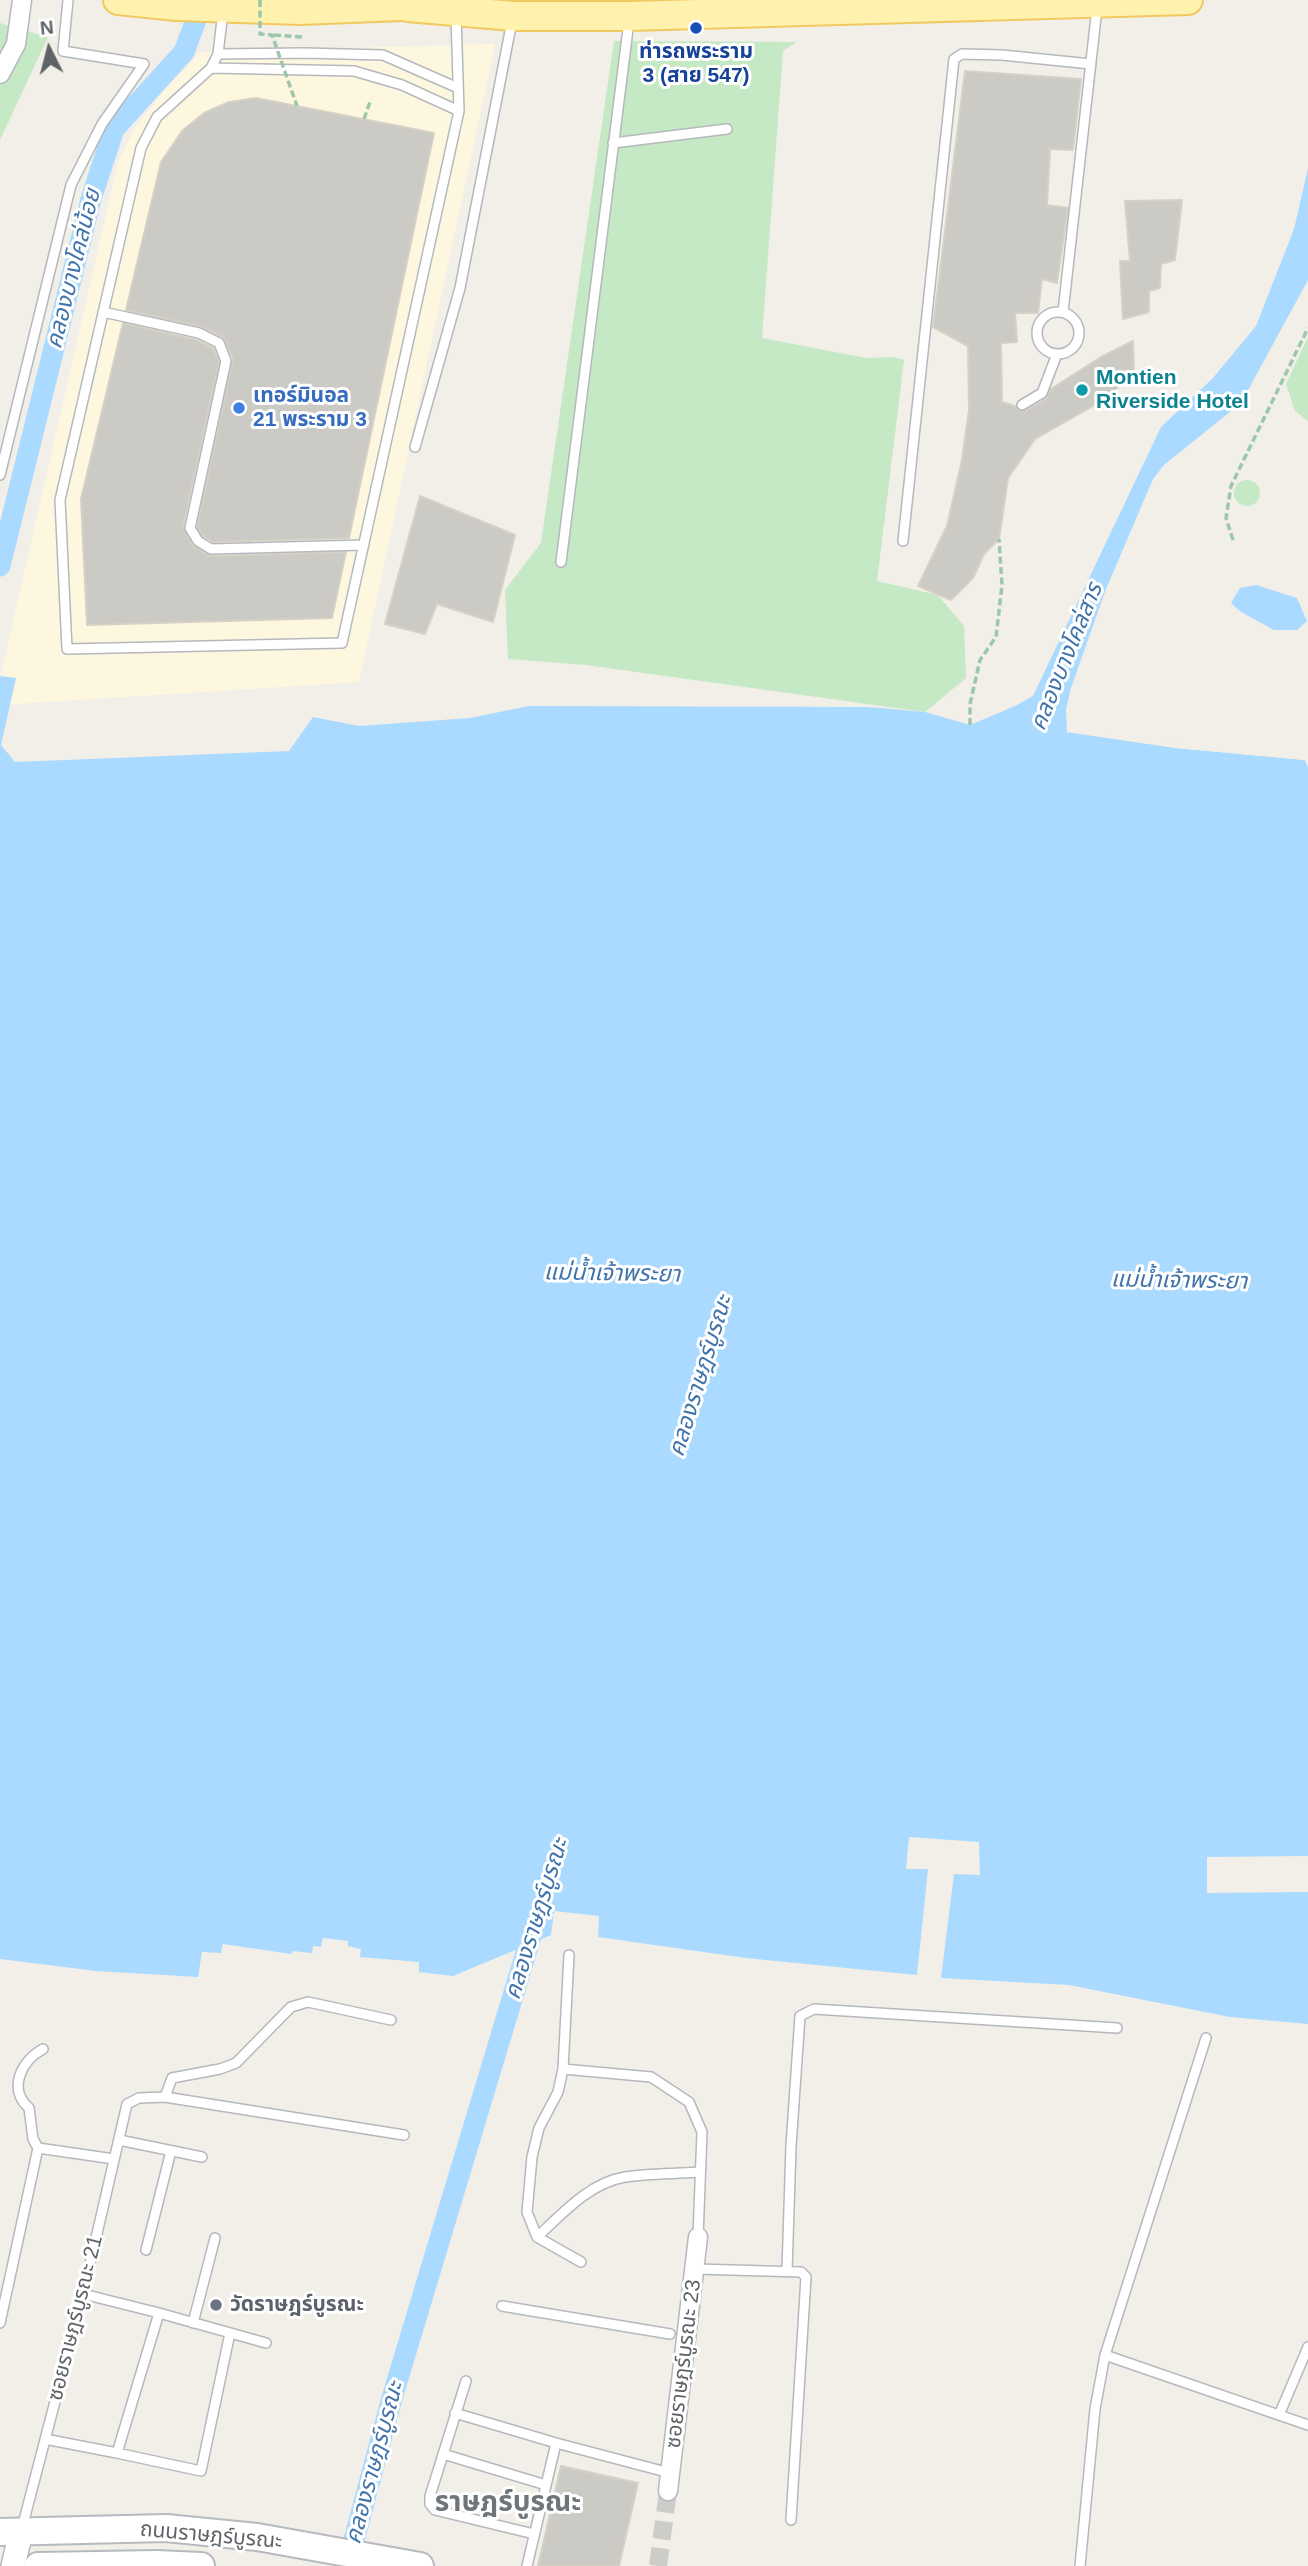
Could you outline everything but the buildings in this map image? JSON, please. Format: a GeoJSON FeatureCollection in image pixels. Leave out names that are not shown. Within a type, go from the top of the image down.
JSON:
{"type":"FeatureCollection","features":[{"type":"Feature","properties":{"kind":"main road"},"geometry":{"type":"LineString","coordinates":[[118,0],[300,10],[463,5],[513,16],[630,16],[1188,0]]}},
{"type":"Feature","properties":{"kind":"main road","name":"ถนนราษฎร์บูรณะ"},"geometry":{"type":"LineString","coordinates":[[10,2532],[166,2528],[257,2537],[417,2565]]}},
{"type":"Feature","properties":{"kind":"main road","name":"ถนนราษฎร์บูรณะ"},"geometry":{"type":"LineString","coordinates":[[38,2566],[201,2566]]}},
{"type":"Feature","properties":{"kind":"street"},"geometry":{"type":"LineString","coordinates":[[0,74],[16,44],[22,0]]}},
{"type":"Feature","properties":{"kind":"street","name":"ซอยราษฎร์บูรณะ 23"},"geometry":{"type":"LineString","coordinates":[[669,2482],[678,2335],[696,2269],[698,2236]]}},
{"type":"Feature","properties":{"kind":"street"},"geometry":{"type":"LineString","coordinates":[[10,2532],[13,2566]]}},
{"type":"Feature","properties":{"kind":"lane"},"geometry":{"type":"LineString","coordinates":[[0,475],[71,185],[102,124],[144,64],[63,51],[68,0]]}},
{"type":"Feature","properties":{"kind":"lane"},"geometry":{"type":"LineString","coordinates":[[1063,312],[1098,4]]}},
{"type":"Feature","properties":{"kind":"lane"},"geometry":{"type":"LineString","coordinates":[[223,7],[218,54],[211,68],[157,117],[141,148],[60,500],[67,649],[342,643],[459,111],[463,5]]}},
{"type":"Feature","properties":{"kind":"lane"},"geometry":{"type":"LineString","coordinates":[[415,447],[460,288],[513,16]]}},
{"type":"Feature","properties":{"kind":"lane"},"geometry":{"type":"LineString","coordinates":[[561,562],[630,16]]}},
{"type":"Feature","properties":{"kind":"lane"},"geometry":{"type":"LineString","coordinates":[[218,54],[383,55],[458,88]]}},
{"type":"Feature","properties":{"kind":"lane"},"geometry":{"type":"LineString","coordinates":[[902,541],[954,59],[962,54],[1002,55],[1091,64]]}},
{"type":"Feature","properties":{"kind":"lane"},"geometry":{"type":"LineString","coordinates":[[211,68],[354,71],[402,85],[459,111]]}},
{"type":"Feature","properties":{"kind":"lane"},"geometry":{"type":"LineString","coordinates":[[613,143],[727,129]]}},
{"type":"Feature","properties":{"kind":"lane"},"geometry":{"type":"LineString","coordinates":[[103,312],[199,332],[219,343],[226,361],[190,528],[198,541],[211,550],[364,545]]}},
{"type":"Feature","properties":{"kind":"lane"},"geometry":{"type":"LineString","coordinates":[[1063,312],[1074,318],[1080,331],[1078,342],[1072,350],[1064,354],[1048,353],[1038,343],[1038,325],[1042,318],[1051,313],[1063,312]]}},
{"type":"Feature","properties":{"kind":"lane"},"geometry":{"type":"LineString","coordinates":[[1022,405],[1042,393],[1057,354]]}},
{"type":"Feature","properties":{"kind":"lane"},"geometry":{"type":"LineString","coordinates":[[569,1955],[564,2069],[558,2092],[539,2128],[532,2157],[527,2212],[537,2237],[581,2262]]}},
{"type":"Feature","properties":{"kind":"lane"},"geometry":{"type":"LineString","coordinates":[[391,2020],[308,2002],[291,2007],[236,2063],[220,2069],[172,2078],[166,2097],[404,2135]]}},
{"type":"Feature","properties":{"kind":"lane"},"geometry":{"type":"LineString","coordinates":[[787,2271],[800,2016],[814,2009],[1117,2028]]}},
{"type":"Feature","properties":{"kind":"lane"},"geometry":{"type":"LineString","coordinates":[[1080,2566],[1095,2409],[1105,2355],[1206,2038]]}},
{"type":"Feature","properties":{"kind":"lane"},"geometry":{"type":"LineString","coordinates":[[0,2323],[38,2148],[33,2139],[31,2116],[18,2092],[21,2070],[30,2056],[43,2049]]}},
{"type":"Feature","properties":{"kind":"lane"},"geometry":{"type":"LineString","coordinates":[[564,2069],[651,2077],[689,2102],[702,2132],[698,2236]]}},
{"type":"Feature","properties":{"kind":"lane","name":"ซอยราษฎร์บูรณะ 21"},"geometry":{"type":"LineString","coordinates":[[10,2532],[45,2439],[83,2294],[127,2104],[139,2098],[166,2097]]}},
{"type":"Feature","properties":{"kind":"lane"},"geometry":{"type":"LineString","coordinates":[[119,2140],[202,2157]]}},
{"type":"Feature","properties":{"kind":"lane"},"geometry":{"type":"LineString","coordinates":[[38,2148],[114,2159]]}},
{"type":"Feature","properties":{"kind":"lane"},"geometry":{"type":"LineString","coordinates":[[146,2250],[171,2151]]}},
{"type":"Feature","properties":{"kind":"lane"},"geometry":{"type":"LineString","coordinates":[[537,2237],[578,2199],[605,2183],[623,2177],[700,2172]]}},
{"type":"Feature","properties":{"kind":"lane"},"geometry":{"type":"LineString","coordinates":[[193,2323],[215,2238]]}},
{"type":"Feature","properties":{"kind":"lane"},"geometry":{"type":"LineString","coordinates":[[696,2269],[801,2272],[806,2277],[791,2520]]}},
{"type":"Feature","properties":{"kind":"lane"},"geometry":{"type":"LineString","coordinates":[[83,2294],[159,2312],[266,2343]]}},
{"type":"Feature","properties":{"kind":"lane"},"geometry":{"type":"LineString","coordinates":[[502,2306],[678,2335]]}},
{"type":"Feature","properties":{"kind":"lane"},"geometry":{"type":"LineString","coordinates":[[117,2453],[159,2312]]}},
{"type":"Feature","properties":{"kind":"lane"},"geometry":{"type":"LineString","coordinates":[[45,2439],[201,2471],[230,2333]]}},
{"type":"Feature","properties":{"kind":"lane"},"geometry":{"type":"LineString","coordinates":[[1279,2415],[1308,2347]]}},
{"type":"Feature","properties":{"kind":"lane"},"geometry":{"type":"LineString","coordinates":[[1105,2355],[1308,2425]]}},
{"type":"Feature","properties":{"kind":"lane"},"geometry":{"type":"LineString","coordinates":[[467,2381],[430,2496],[430,2504],[435,2510],[534,2534]]}},
{"type":"Feature","properties":{"kind":"lane"},"geometry":{"type":"LineString","coordinates":[[456,2413],[556,2443],[669,2482]]}},
{"type":"Feature","properties":{"kind":"lane"},"geometry":{"type":"LineString","coordinates":[[527,2566],[556,2443]]}},
{"type":"Feature","properties":{"kind":"lane"},"geometry":{"type":"LineString","coordinates":[[443,2454],[545,2485]]}},
{"type":"Feature","properties":{"kind":"path"},"geometry":{"type":"LineString","coordinates":[[260,0],[260,34],[306,38]]}},
{"type":"Feature","properties":{"kind":"path"},"geometry":{"type":"LineString","coordinates":[[272,34],[297,106]]}},
{"type":"Feature","properties":{"kind":"path"},"geometry":{"type":"LineString","coordinates":[[364,120],[371,99]]}},
{"type":"Feature","properties":{"kind":"path"},"geometry":{"type":"LineString","coordinates":[[1233,540],[1226,518],[1231,486],[1308,328]]}},
{"type":"Feature","properties":{"kind":"path"},"geometry":{"type":"LineString","coordinates":[[970,725],[970,704],[980,660],[996,636],[1002,585],[999,540]]}},
{"type":"Feature","properties":{"kind":"shaded area"},"geometry":{"type":"Polygon","coordinates":[[[495,44],[359,682],[0,705],[0,679],[118,162],[136,126],[201,52],[495,44]]]}},
{"type":"Feature","properties":{"kind":"green space"},"geometry":{"type":"Polygon","coordinates":[[[0,23],[48,37],[0,140],[0,23]]]}},
{"type":"Feature","properties":{"kind":"green space"},"geometry":{"type":"Polygon","coordinates":[[[614,41],[797,42],[783,51],[762,338],[866,358],[893,357],[904,360],[877,581],[938,595],[964,626],[966,678],[925,712],[586,665],[508,659],[505,590],[541,543],[614,41]]]}},
{"type":"Feature","properties":{"kind":"green space"},"geometry":{"type":"Polygon","coordinates":[[[1308,337],[1308,421],[1295,411],[1286,384],[1308,337]]]}},
{"type":"Feature","properties":{"kind":"green space"},"geometry":{"type":"Polygon","coordinates":[[[1247,480],[1256,484],[1260,493],[1256,502],[1247,506],[1238,502],[1234,493],[1238,484],[1247,480]]]}},
{"type":"Feature","properties":{"kind":"water"},"geometry":{"type":"Polygon","coordinates":[[[1308,168],[1308,280],[1241,403],[1164,465],[1153,479],[1106,589],[1071,688],[1066,710],[1068,732],[1176,748],[1305,760],[1308,768],[1308,2024],[1230,2017],[1069,1985],[941,1978],[954,1874],[980,1875],[979,1842],[909,1837],[906,1869],[928,1869],[917,1975],[746,1958],[598,1937],[599,1916],[554,1911],[551,1935],[453,1976],[419,1972],[419,1962],[360,1957],[361,1949],[348,1946],[348,1941],[323,1938],[321,1947],[313,1946],[312,1953],[292,1951],[291,1954],[223,1944],[221,1953],[202,1952],[198,1977],[96,1971],[0,1959],[0,676],[16,678],[1,745],[15,762],[289,751],[313,717],[359,726],[470,718],[529,706],[869,707],[925,712],[970,725],[1033,696],[1161,427],[1213,378],[1256,326],[1294,229],[1308,168]]]}},
{"type":"Feature","properties":{"kind":"water"},"geometry":{"type":"Polygon","coordinates":[[[1256,585],[1297,598],[1307,621],[1297,630],[1274,630],[1241,612],[1231,603],[1240,588],[1256,585]]]}},
{"type":"Feature","properties":{"kind":"pier"},"geometry":{"type":"Polygon","coordinates":[[[1070,695],[1073,695],[1070,710],[1071,729],[1177,744],[1306,757],[1305,760],[1176,748],[1067,732],[1066,710],[1070,695]]]}},
{"type":"Feature","properties":{"kind":"pier"},"geometry":{"type":"Polygon","coordinates":[[[1308,1856],[1308,1892],[1207,1893],[1207,1857],[1308,1856]]]}},
{"type":"Feature","properties":{"kind":"waterway","name":"คลองบางโคล่น้อย"},"geometry":{"type":"LineString","coordinates":[[0,566],[91,199],[114,129],[184,52],[206,0]]}},
{"type":"Feature","properties":{"kind":"waterway","name":"คลองราษฎร์บูรณะ"},"geometry":{"type":"LineString","coordinates":[[347,2566],[392,2398],[537,1916]]}},
{"type":"Feature","properties":{"kind":"tunnel"},"geometry":{"type":"LineString","coordinates":[[658,2566],[668,2491]]}},
{"type":"Feature","properties":{"kind":"place","name":"ท่ารถพระราม 3 (สาย 547)"},"geometry":{"type":"Point","coordinates":[696,28]}},
{"type":"Feature","properties":{"kind":"place","name":"Montien Riverside Hotel"},"geometry":{"type":"Point","coordinates":[1082,390]}},
{"type":"Feature","properties":{"kind":"place","name":"เทอร์มินอล 21 พระราม 3"},"geometry":{"type":"Point","coordinates":[239,408]}},
{"type":"Feature","properties":{"kind":"place","name":"วัดราษฎร์บูรณะ"},"geometry":{"type":"Point","coordinates":[216,2305]}},
{"type":"Feature","properties":{"kind":"district","name":"ราษฎร์บูรณะ"},"geometry":{"type":"Point","coordinates":[508,2503]}},
{"type":"Feature","properties":{"kind":"water label","name":"คลองบางโคล่สาร"},"geometry":{"type":"Point","coordinates":[1067,657]}},
{"type":"Feature","properties":{"kind":"water label","name":"แม่น้ำเจ้าพระยา"},"geometry":{"type":"Point","coordinates":[612,1274]}},
{"type":"Feature","properties":{"kind":"water label","name":"แม่น้ำเจ้าพระยา"},"geometry":{"type":"Point","coordinates":[1179,1281]}}]}
